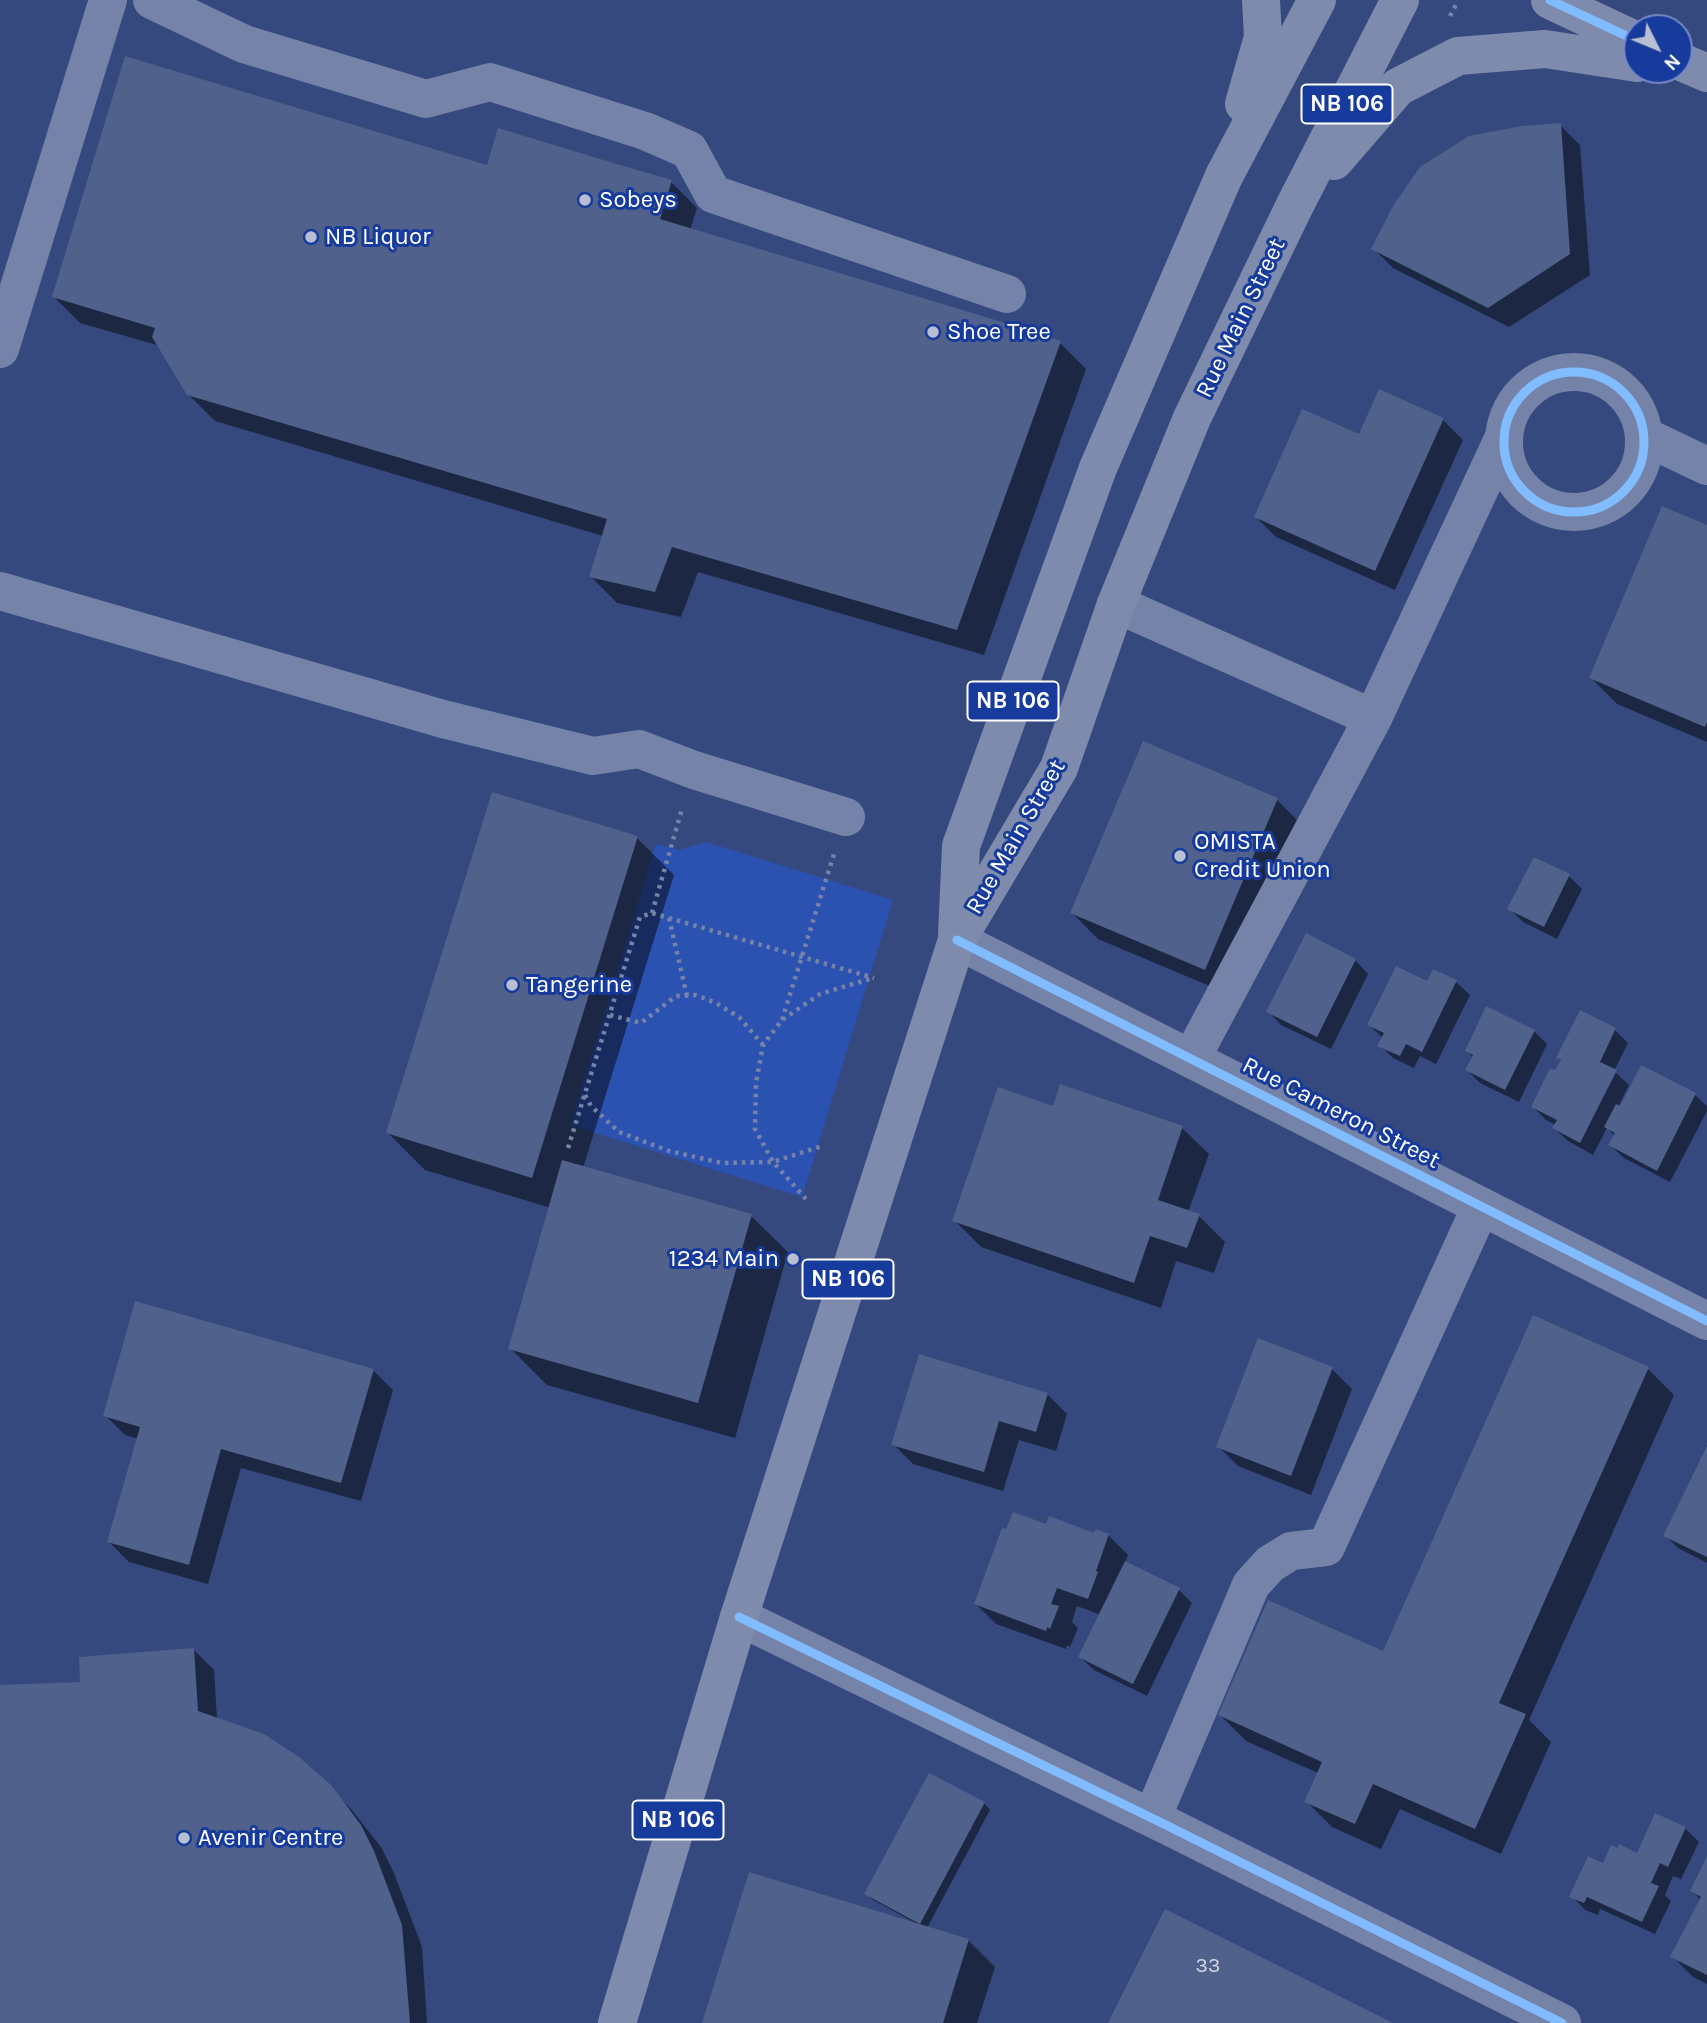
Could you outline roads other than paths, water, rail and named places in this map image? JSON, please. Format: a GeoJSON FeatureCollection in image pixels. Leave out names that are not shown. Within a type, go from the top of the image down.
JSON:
{"type":"FeatureCollection","features":[{"type":"Feature","properties":{"kind":"main road"},"geometry":{"type":"LineString","coordinates":[[1224,176],[1263,37],[1261,0]]}},
{"type":"Feature","properties":{"kind":"main road","name":"Rue Main Street"},"geometry":{"type":"LineString","coordinates":[[957,940],[961,846],[1098,468],[1224,176],[1317,0]]}},
{"type":"Feature","properties":{"kind":"main road","name":"Rue Main Street"},"geometry":{"type":"LineString","coordinates":[[957,940],[1059,768],[1116,604],[1192,418],[1294,207],[1400,0]]}},
{"type":"Feature","properties":{"kind":"main road"},"geometry":{"type":"LineString","coordinates":[[1550,0],[1623,34]]}},
{"type":"Feature","properties":{"kind":"main road"},"geometry":{"type":"LineString","coordinates":[[1294,207],[1398,88],[1458,56],[1545,49],[1623,60]]}},
{"type":"Feature","properties":{"kind":"main road","name":"NB 106"},"geometry":{"type":"LineString","coordinates":[[617,2023],[739,1617],[957,940]]}},
{"type":"Feature","properties":{"kind":"street"},"geometry":{"type":"LineString","coordinates":[[0,349],[107,0]]}},
{"type":"Feature","properties":{"kind":"street"},"geometry":{"type":"LineString","coordinates":[[152,0],[244,44],[426,99],[490,82],[645,131],[689,150],[713,194],[1007,294]]}},
{"type":"Feature","properties":{"kind":"street"},"geometry":{"type":"LineString","coordinates":[[1191,1059],[1373,718],[1503,439],[1508,416],[1521,396],[1539,382],[1561,373],[1584,372],[1606,380],[1625,394],[1638,414],[1644,436],[1642,459],[1633,480],[1618,497],[1598,508],[1576,513],[1553,510],[1533,500],[1516,484],[1506,462],[1503,439]]}},
{"type":"Feature","properties":{"kind":"street"},"geometry":{"type":"LineString","coordinates":[[1644,436],[1707,466]]}},
{"type":"Feature","properties":{"kind":"street"},"geometry":{"type":"LineString","coordinates":[[0,591],[443,719],[593,756],[639,749],[694,770],[846,817]]}},
{"type":"Feature","properties":{"kind":"street"},"geometry":{"type":"LineString","coordinates":[[1116,604],[1373,718]]}},
{"type":"Feature","properties":{"kind":"street","name":"Rue Cameron Street"},"geometry":{"type":"LineString","coordinates":[[957,940],[1707,1321]]}},
{"type":"Feature","properties":{"kind":"street"},"geometry":{"type":"LineString","coordinates":[[1152,1818],[1251,1585],[1270,1564],[1291,1551],[1326,1547],[1482,1206]]}},
{"type":"Feature","properties":{"kind":"street"},"geometry":{"type":"LineString","coordinates":[[739,1617],[1152,1818],[1546,2019]]}},
{"type":"Feature","properties":{"kind":"place","name":"Sobeys"},"geometry":{"type":"Point","coordinates":[585,200]}},
{"type":"Feature","properties":{"kind":"place","name":"NB Liquor"},"geometry":{"type":"Point","coordinates":[311,237]}},
{"type":"Feature","properties":{"kind":"place","name":"Shoe Tree"},"geometry":{"type":"Point","coordinates":[933,332]}},
{"type":"Feature","properties":{"kind":"place","name":"OMISTA Credit Union"},"geometry":{"type":"Point","coordinates":[1180,856]}},
{"type":"Feature","properties":{"kind":"place","name":"Tangerine"},"geometry":{"type":"Point","coordinates":[512,985]}},
{"type":"Feature","properties":{"kind":"place","name":"1234 Main"},"geometry":{"type":"Point","coordinates":[793,1259]}},
{"type":"Feature","properties":{"kind":"place","name":"Avenir Centre"},"geometry":{"type":"Point","coordinates":[184,1838]}}]}
